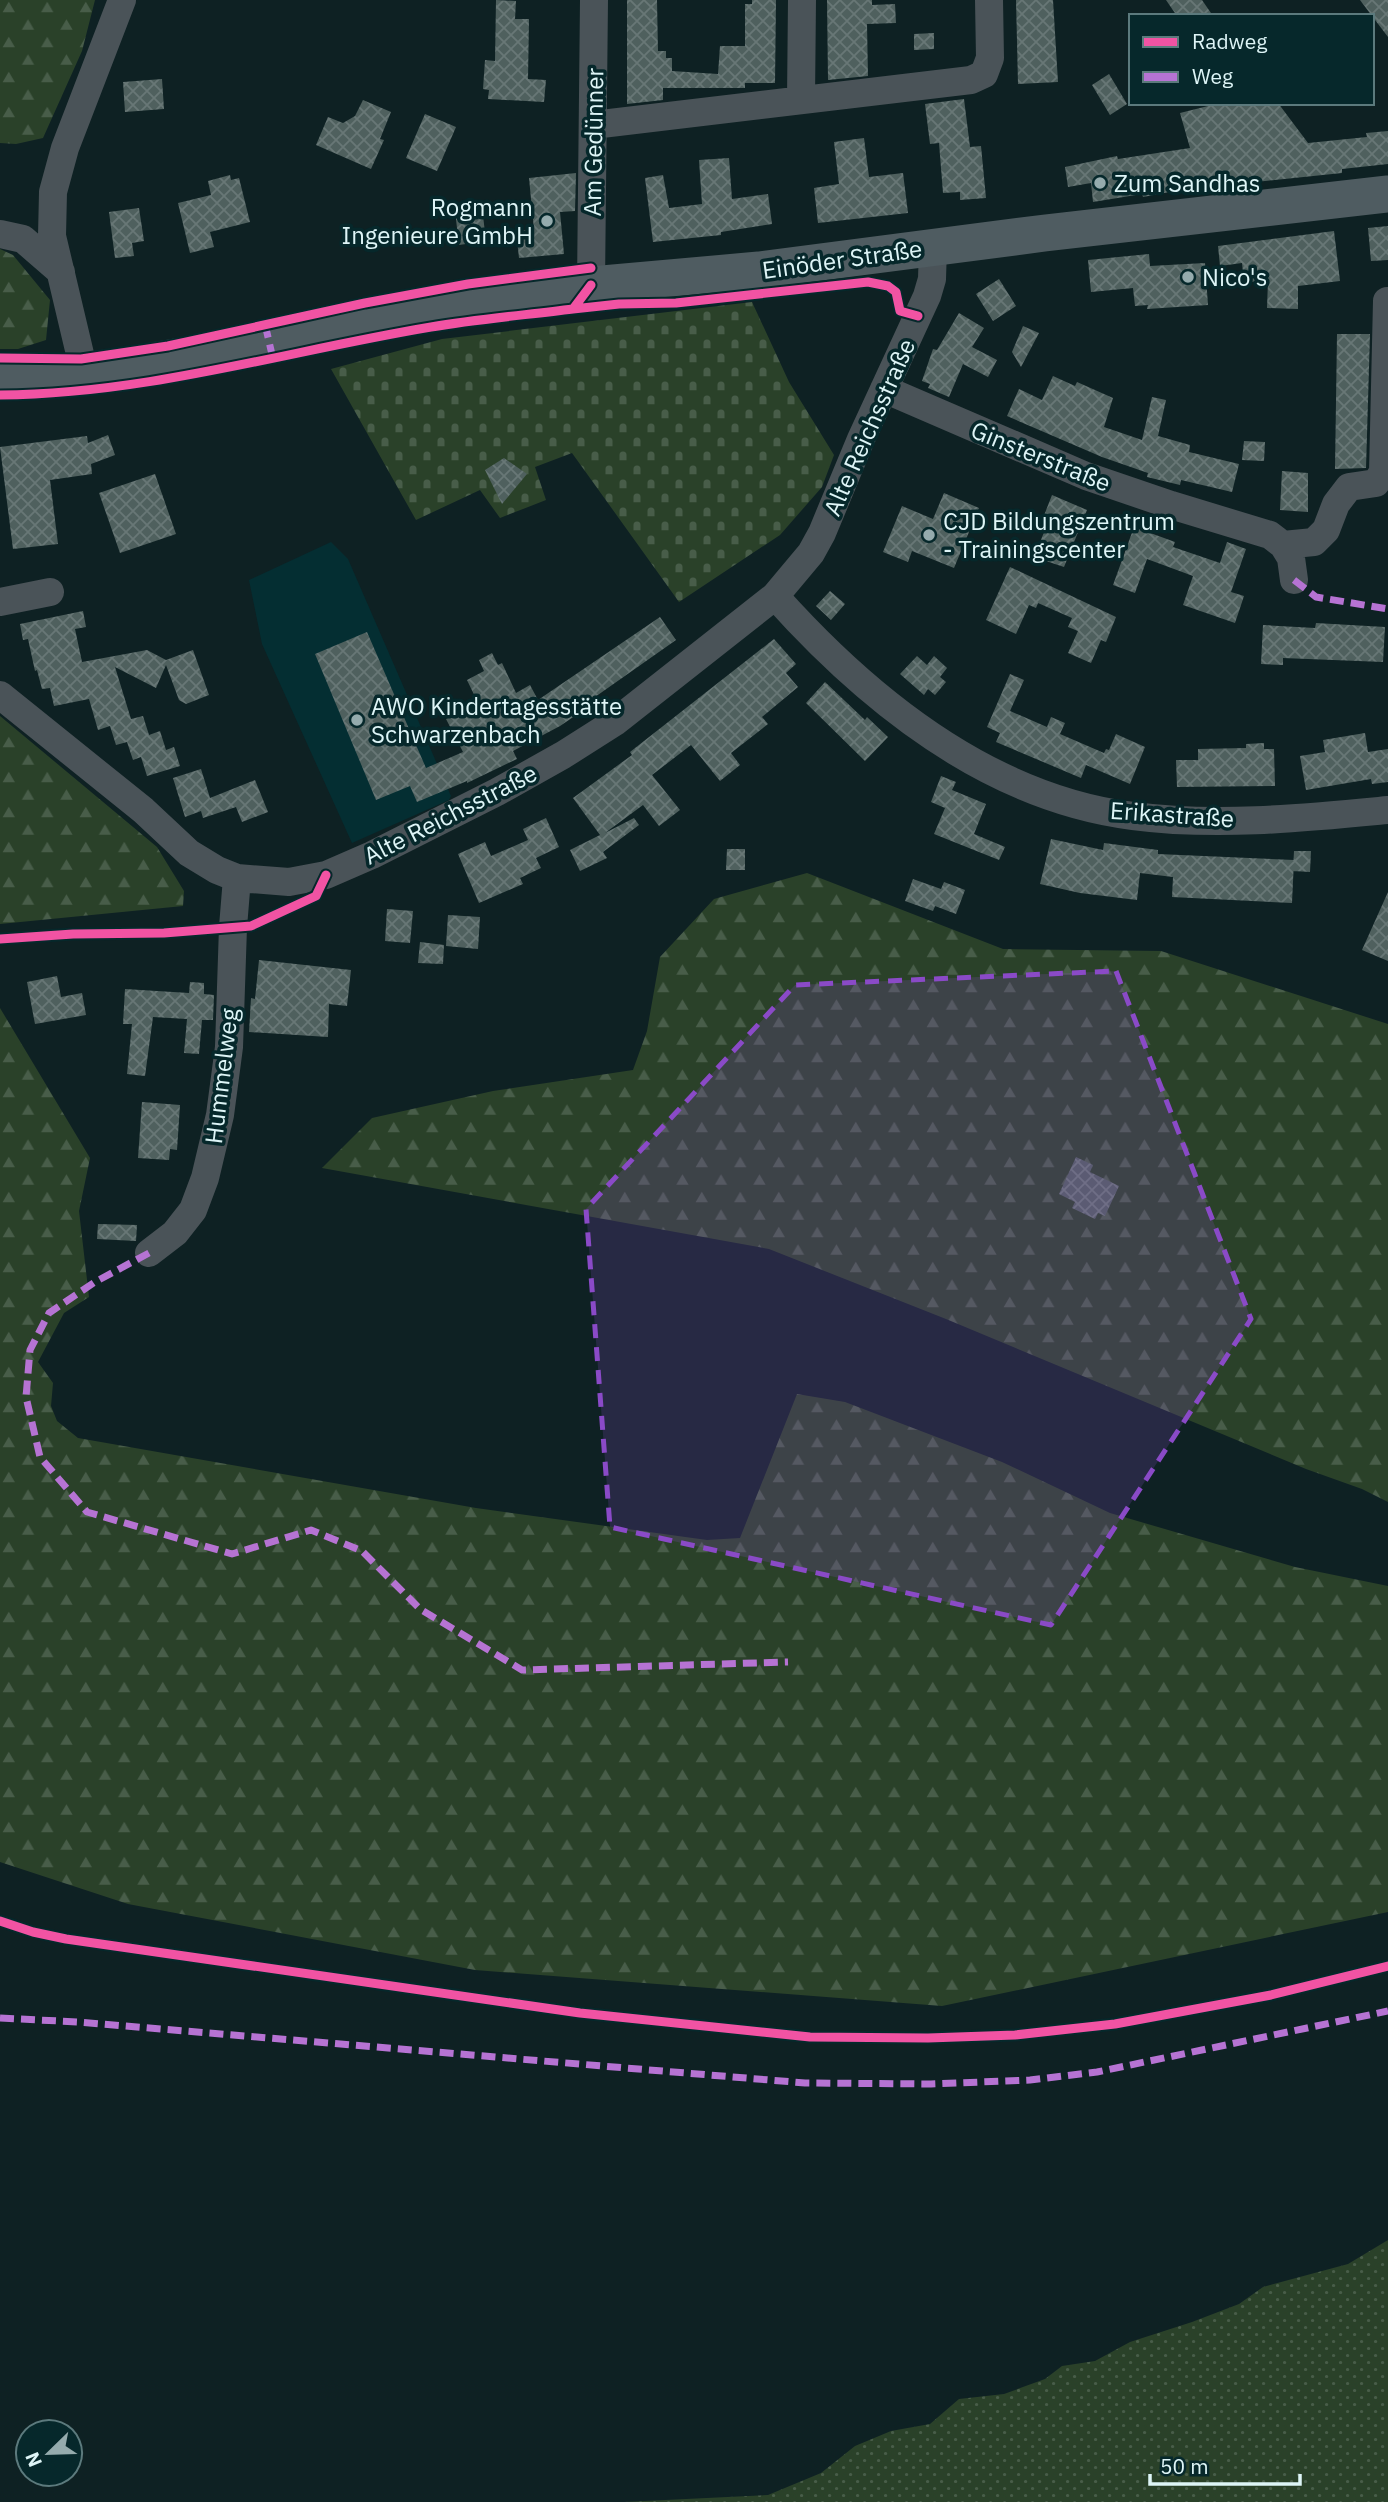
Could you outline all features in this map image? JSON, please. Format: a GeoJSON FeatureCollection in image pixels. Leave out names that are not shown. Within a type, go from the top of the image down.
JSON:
{"type":"FeatureCollection","features":[{"type":"Feature","properties":{"kind":"main road","name":"Einöder Straße"},"geometry":{"type":"LineString","coordinates":[[0,374],[84,371],[205,352],[412,311],[591,285],[759,270],[1388,194]]}},
{"type":"Feature","properties":{"kind":"street"},"geometry":{"type":"LineString","coordinates":[[84,371],[52,236],[53,192],[65,148],[122,0]]}},
{"type":"Feature","properties":{"kind":"street","name":"Am Gedünner"},"geometry":{"type":"LineString","coordinates":[[591,285],[594,0]]}},
{"type":"Feature","properties":{"kind":"street"},"geometry":{"type":"LineString","coordinates":[[801,99],[802,0]]}},
{"type":"Feature","properties":{"kind":"street"},"geometry":{"type":"LineString","coordinates":[[593,125],[971,80],[984,74],[990,58],[989,0]]}},
{"type":"Feature","properties":{"kind":"street"},"geometry":{"type":"LineString","coordinates":[[0,234],[23,239],[61,272]]}},
{"type":"Feature","properties":{"kind":"street","name":"Alte Reichsstraße"},"geometry":{"type":"LineString","coordinates":[[0,695],[144,810],[189,853],[217,870],[237,877],[289,882],[326,875],[372,855],[497,792],[615,722],[775,596],[811,553],[822,533],[927,296],[932,279],[933,247]]}},
{"type":"Feature","properties":{"kind":"street"},"geometry":{"type":"LineString","coordinates":[[1294,579],[1291,558],[1283,545],[1314,542],[1326,530],[1336,504],[1349,487],[1376,483],[1383,472],[1387,301]]}},
{"type":"Feature","properties":{"kind":"street","name":"Ginsterstraße"},"geometry":{"type":"LineString","coordinates":[[884,389],[1086,476],[1270,535],[1283,545]]}},
{"type":"Feature","properties":{"kind":"street"},"geometry":{"type":"LineString","coordinates":[[0,602],[50,592]]}},
{"type":"Feature","properties":{"kind":"street","name":"Erikastraße"},"geometry":{"type":"LineString","coordinates":[[775,596],[813,638],[857,680],[946,747],[1008,780],[1071,804],[1133,816],[1206,821],[1329,816],[1388,810]]}},
{"type":"Feature","properties":{"kind":"street","name":"Hummelweg"},"geometry":{"type":"LineString","coordinates":[[149,1253],[176,1233],[193,1210],[208,1165],[220,1115],[229,1047],[237,877]]}},
{"type":"Feature","properties":{"kind":"highlighted area"},"geometry":{"type":"Polygon","coordinates":[[[1116,971],[1251,1319],[1051,1625],[610,1527],[586,1209],[795,985],[1116,971]]]}},
{"type":"Feature","properties":{"kind":"shaded area","name":"AWO Kindertagesstätte Schwarzenbach"},"geometry":{"type":"Polygon","coordinates":[[[331,542],[348,559],[451,796],[449,800],[352,843],[262,644],[249,580],[331,542]]]}},
{"type":"Feature","properties":{"kind":"green space"},"geometry":{"type":"Polygon","coordinates":[[[0,0],[95,0],[82,51],[43,138],[16,144],[0,143],[0,0]]]}},
{"type":"Feature","properties":{"kind":"green space"},"geometry":{"type":"Polygon","coordinates":[[[0,249],[13,255],[50,300],[46,340],[18,349],[0,349],[0,249]]]}},
{"type":"Feature","properties":{"kind":"green space"},"geometry":{"type":"Polygon","coordinates":[[[752,302],[789,382],[834,455],[822,487],[780,535],[679,602],[572,453],[535,467],[546,500],[500,518],[480,490],[416,520],[331,369],[442,339],[752,302]]]}},
{"type":"Feature","properties":{"kind":"green space"},"geometry":{"type":"Polygon","coordinates":[[[0,716],[157,847],[184,891],[183,906],[0,924],[0,716]]]}},
{"type":"Feature","properties":{"kind":"green space"},"geometry":{"type":"Polygon","coordinates":[[[807,873],[1003,949],[1161,951],[1388,1024],[1388,1502],[1362,1489],[1306,1469],[946,1319],[769,1249],[322,1168],[372,1118],[493,1091],[633,1070],[647,1031],[660,957],[714,899],[807,873]]]}},
{"type":"Feature","properties":{"kind":"green space"},"geometry":{"type":"Polygon","coordinates":[[[0,1008],[90,1158],[79,1211],[89,1297],[64,1313],[38,1362],[53,1383],[51,1406],[57,1421],[78,1438],[476,1508],[707,1540],[740,1538],[797,1394],[845,1402],[1002,1462],[1110,1513],[1295,1567],[1388,1586],[1388,1912],[942,2006],[475,1970],[128,1904],[0,1862],[0,1008]]]}},
{"type":"Feature","properties":{"kind":"green space"},"geometry":{"type":"Polygon","coordinates":[[[1388,2240],[1388,2502],[624,2502],[768,2495],[821,2473],[855,2446],[891,2431],[930,2424],[959,2399],[1004,2394],[1045,2379],[1062,2366],[1095,2361],[1130,2342],[1239,2304],[1263,2287],[1348,2264],[1388,2240]]]}},
{"type":"Feature","properties":{"kind":"building"},"geometry":{"type":"Polygon","coordinates":[[[496,0],[516,1],[515,19],[529,19],[528,79],[546,80],[544,102],[488,99],[489,90],[483,89],[485,60],[495,61],[496,0]]]}},
{"type":"Feature","properties":{"kind":"building"},"geometry":{"type":"Polygon","coordinates":[[[627,0],[657,0],[658,51],[666,51],[666,58],[672,58],[672,71],[718,74],[720,46],[745,46],[745,4],[752,4],[752,0],[776,0],[775,83],[745,83],[745,88],[663,88],[663,100],[627,104],[627,0]]]}},
{"type":"Feature","properties":{"kind":"building"},"geometry":{"type":"Polygon","coordinates":[[[827,0],[872,0],[872,5],[895,4],[896,23],[867,24],[868,76],[828,80],[827,0]]]}},
{"type":"Feature","properties":{"kind":"building"},"geometry":{"type":"Polygon","coordinates":[[[1016,0],[1053,0],[1058,82],[1018,84],[1016,0]]]}},
{"type":"Feature","properties":{"kind":"building"},"geometry":{"type":"Polygon","coordinates":[[[1166,0],[1202,0],[1212,14],[1176,14],[1166,0]]]}},
{"type":"Feature","properties":{"kind":"building"},"geometry":{"type":"Polygon","coordinates":[[[1360,0],[1388,0],[1388,37],[1374,19],[1374,14],[1370,14],[1360,0]]]}},
{"type":"Feature","properties":{"kind":"building"},"geometry":{"type":"Polygon","coordinates":[[[934,33],[934,49],[914,50],[914,34],[934,33]]]}},
{"type":"Feature","properties":{"kind":"building"},"geometry":{"type":"Polygon","coordinates":[[[1109,74],[1127,104],[1110,115],[1092,85],[1109,74]]]}},
{"type":"Feature","properties":{"kind":"building"},"geometry":{"type":"Polygon","coordinates":[[[162,79],[164,109],[125,112],[123,82],[162,79]]]}},
{"type":"Feature","properties":{"kind":"building"},"geometry":{"type":"Polygon","coordinates":[[[964,99],[970,147],[981,146],[986,198],[960,200],[960,192],[943,193],[939,143],[930,144],[925,104],[964,99]]]}},
{"type":"Feature","properties":{"kind":"building"},"geometry":{"type":"Polygon","coordinates":[[[363,100],[391,112],[380,139],[384,140],[371,169],[316,145],[328,117],[343,123],[355,116],[363,100]]]}},
{"type":"Feature","properties":{"kind":"building"},"geometry":{"type":"Polygon","coordinates":[[[1280,105],[1308,143],[1367,137],[1366,133],[1388,131],[1388,164],[1342,169],[1342,173],[1180,190],[1143,197],[1142,194],[1093,202],[1091,183],[1068,187],[1065,167],[1117,156],[1118,159],[1190,148],[1180,113],[1208,106],[1280,105]]]}},
{"type":"Feature","properties":{"kind":"building"},"geometry":{"type":"Polygon","coordinates":[[[425,114],[456,127],[437,171],[406,158],[425,114]]]}},
{"type":"Feature","properties":{"kind":"building"},"geometry":{"type":"Polygon","coordinates":[[[864,138],[869,177],[903,173],[908,213],[818,223],[814,188],[839,184],[834,142],[864,138]]]}},
{"type":"Feature","properties":{"kind":"building"},"geometry":{"type":"Polygon","coordinates":[[[729,158],[732,199],[768,194],[772,224],[721,232],[721,235],[653,242],[645,178],[663,175],[669,208],[702,204],[699,160],[729,158]]]}},
{"type":"Feature","properties":{"kind":"building","name":"Rogmann Ingenieure GmbH"},"geometry":{"type":"Polygon","coordinates":[[[576,173],[575,211],[560,212],[564,254],[519,258],[516,231],[534,230],[529,178],[576,173]]]}},
{"type":"Feature","properties":{"kind":"building"},"geometry":{"type":"Polygon","coordinates":[[[230,175],[231,180],[239,178],[250,222],[210,232],[214,247],[190,253],[178,203],[211,195],[208,181],[230,175]]]}},
{"type":"Feature","properties":{"kind":"building"},"geometry":{"type":"Polygon","coordinates":[[[482,207],[486,241],[459,245],[455,211],[482,207]]]}},
{"type":"Feature","properties":{"kind":"building"},"geometry":{"type":"Polygon","coordinates":[[[139,208],[144,241],[132,243],[134,256],[115,258],[109,212],[139,208]]]}},
{"type":"Feature","properties":{"kind":"building"},"geometry":{"type":"Polygon","coordinates":[[[1388,226],[1388,260],[1371,261],[1368,228],[1388,226]]]}},
{"type":"Feature","properties":{"kind":"building"},"geometry":{"type":"Polygon","coordinates":[[[1334,231],[1340,281],[1298,286],[1298,309],[1267,308],[1268,280],[1244,283],[1242,263],[1220,266],[1218,246],[1334,231]]]}},
{"type":"Feature","properties":{"kind":"building"},"geometry":{"type":"Polygon","coordinates":[[[1149,254],[1150,266],[1205,263],[1208,305],[1147,309],[1148,305],[1135,306],[1133,288],[1091,292],[1088,260],[1149,254]]]}},
{"type":"Feature","properties":{"kind":"building"},"geometry":{"type":"Polygon","coordinates":[[[999,279],[1016,306],[993,321],[976,294],[999,279]]]}},
{"type":"Feature","properties":{"kind":"building"},"geometry":{"type":"Polygon","coordinates":[[[959,313],[984,328],[972,347],[997,360],[988,377],[963,364],[949,397],[928,388],[930,384],[922,381],[933,349],[937,350],[959,313]]]}},
{"type":"Feature","properties":{"kind":"building"},"geometry":{"type":"Polygon","coordinates":[[[1023,326],[1039,333],[1021,367],[1012,352],[1023,326]]]}},
{"type":"Feature","properties":{"kind":"building"},"geometry":{"type":"Polygon","coordinates":[[[1337,334],[1370,334],[1366,468],[1335,469],[1337,334]]]}},
{"type":"Feature","properties":{"kind":"building"},"geometry":{"type":"Polygon","coordinates":[[[1053,376],[1075,386],[1077,382],[1113,398],[1104,427],[1142,440],[1152,397],[1166,400],[1158,436],[1190,445],[1189,452],[1239,464],[1232,492],[1181,480],[1180,485],[1147,477],[1148,473],[1102,457],[1007,416],[1019,389],[1042,400],[1053,376]]]}},
{"type":"Feature","properties":{"kind":"building"},"geometry":{"type":"Polygon","coordinates":[[[108,435],[115,455],[91,464],[92,474],[50,480],[58,544],[13,549],[0,447],[87,436],[88,443],[108,435]]]}},
{"type":"Feature","properties":{"kind":"building"},"geometry":{"type":"Polygon","coordinates":[[[1244,441],[1265,442],[1264,461],[1242,460],[1244,441]]]}},
{"type":"Feature","properties":{"kind":"building"},"geometry":{"type":"Polygon","coordinates":[[[504,458],[527,474],[502,504],[485,470],[504,458]]]}},
{"type":"Feature","properties":{"kind":"building"},"geometry":{"type":"Polygon","coordinates":[[[1282,471],[1308,473],[1308,512],[1280,510],[1282,471]]]}},
{"type":"Feature","properties":{"kind":"building"},"geometry":{"type":"Polygon","coordinates":[[[155,474],[176,534],[120,553],[99,493],[155,474]]]}},
{"type":"Feature","properties":{"kind":"building","name":"CJD Bildungszentrum - Trainingscenter"},"geometry":{"type":"Polygon","coordinates":[[[944,493],[979,508],[954,568],[912,551],[908,562],[883,552],[902,506],[933,519],[944,493]]]}},
{"type":"Feature","properties":{"kind":"building"},"geometry":{"type":"Polygon","coordinates":[[[1052,495],[1087,510],[1064,567],[1034,557],[1049,520],[1043,518],[1052,495]]]}},
{"type":"Feature","properties":{"kind":"building"},"geometry":{"type":"Polygon","coordinates":[[[1134,527],[1175,542],[1173,547],[1220,563],[1227,542],[1246,549],[1231,592],[1244,596],[1235,623],[1183,605],[1193,576],[1147,559],[1135,593],[1113,585],[1134,527]]]}},
{"type":"Feature","properties":{"kind":"building"},"geometry":{"type":"Polygon","coordinates":[[[1010,567],[1116,617],[1106,642],[1101,640],[1091,663],[1068,653],[1078,631],[1068,627],[1072,618],[1038,603],[1036,608],[1029,605],[1016,634],[986,620],[1010,567]]]}},
{"type":"Feature","properties":{"kind":"building"},"geometry":{"type":"Polygon","coordinates":[[[830,591],[845,604],[831,620],[816,606],[830,591]]]}},
{"type":"Feature","properties":{"kind":"building"},"geometry":{"type":"Polygon","coordinates":[[[83,611],[86,627],[75,629],[82,662],[147,650],[166,660],[193,650],[209,695],[186,704],[179,700],[166,665],[156,688],[115,667],[131,719],[143,716],[149,735],[160,731],[166,750],[174,747],[180,766],[147,776],[141,757],[133,760],[127,742],[116,745],[110,726],[98,730],[89,699],[54,706],[50,688],[42,689],[28,639],[23,640],[20,624],[83,611]]]}},
{"type":"Feature","properties":{"kind":"building"},"geometry":{"type":"Polygon","coordinates":[[[660,617],[676,640],[595,697],[597,701],[560,726],[513,751],[517,759],[467,783],[417,802],[410,786],[376,800],[315,654],[367,632],[426,768],[463,752],[446,719],[478,703],[467,680],[484,671],[479,660],[492,653],[498,665],[502,663],[516,693],[530,685],[538,700],[660,617]]]}},
{"type":"Feature","properties":{"kind":"building"},"geometry":{"type":"Polygon","coordinates":[[[1316,623],[1385,627],[1383,662],[1283,658],[1283,665],[1261,664],[1263,625],[1315,628],[1316,623]]]}},
{"type":"Feature","properties":{"kind":"building"},"geometry":{"type":"Polygon","coordinates":[[[774,639],[796,664],[786,673],[798,687],[762,717],[768,724],[731,753],[740,765],[720,781],[691,745],[652,775],[680,810],[659,826],[643,805],[605,833],[634,818],[639,825],[603,852],[607,858],[580,871],[570,850],[600,835],[573,798],[632,755],[630,752],[774,639]]]}},
{"type":"Feature","properties":{"kind":"building"},"geometry":{"type":"Polygon","coordinates":[[[917,656],[927,665],[934,656],[947,668],[940,677],[946,682],[935,695],[928,689],[924,695],[900,674],[917,656]]]}},
{"type":"Feature","properties":{"kind":"building"},"geometry":{"type":"Polygon","coordinates":[[[1010,674],[1024,680],[1010,711],[1047,727],[1051,717],[1065,723],[1060,734],[1104,753],[1106,749],[1109,750],[1116,734],[1145,747],[1130,784],[1086,765],[1081,778],[996,742],[1000,733],[987,727],[1010,674]]]}},
{"type":"Feature","properties":{"kind":"building"},"geometry":{"type":"Polygon","coordinates":[[[825,682],[865,720],[867,717],[888,737],[865,761],[806,703],[825,682]]]}},
{"type":"Feature","properties":{"kind":"building"},"geometry":{"type":"Polygon","coordinates":[[[1365,733],[1368,752],[1388,749],[1388,782],[1372,784],[1371,779],[1306,790],[1300,756],[1325,752],[1323,740],[1365,733]]]}},
{"type":"Feature","properties":{"kind":"building"},"geometry":{"type":"Polygon","coordinates":[[[1264,743],[1264,749],[1274,749],[1275,786],[1177,787],[1176,760],[1198,760],[1198,749],[1246,748],[1246,744],[1264,743]]]}},
{"type":"Feature","properties":{"kind":"building"},"geometry":{"type":"Polygon","coordinates":[[[201,769],[210,798],[255,780],[268,812],[242,822],[236,807],[203,818],[201,811],[185,817],[173,778],[201,769]]]}},
{"type":"Feature","properties":{"kind":"building"},"geometry":{"type":"Polygon","coordinates":[[[941,776],[956,782],[952,790],[986,804],[974,834],[1005,847],[999,860],[934,834],[945,808],[931,802],[941,776]]]}},
{"type":"Feature","properties":{"kind":"building"},"geometry":{"type":"Polygon","coordinates":[[[546,818],[559,847],[536,858],[541,868],[520,878],[523,884],[479,903],[458,854],[485,842],[491,856],[528,840],[523,829],[546,818]]]}},
{"type":"Feature","properties":{"kind":"building"},"geometry":{"type":"Polygon","coordinates":[[[1051,839],[1103,850],[1104,843],[1158,850],[1158,854],[1294,860],[1292,903],[1172,897],[1173,877],[1140,873],[1137,900],[1080,893],[1040,884],[1051,839]]]}},
{"type":"Feature","properties":{"kind":"building"},"geometry":{"type":"Polygon","coordinates":[[[727,849],[745,849],[745,870],[726,870],[727,849]]]}},
{"type":"Feature","properties":{"kind":"building"},"geometry":{"type":"Polygon","coordinates":[[[1294,851],[1311,851],[1310,872],[1293,871],[1294,851]]]}},
{"type":"Feature","properties":{"kind":"building"},"geometry":{"type":"Polygon","coordinates":[[[913,879],[941,889],[944,882],[965,890],[956,914],[935,906],[933,911],[905,901],[913,879]]]}},
{"type":"Feature","properties":{"kind":"building"},"geometry":{"type":"Polygon","coordinates":[[[1388,892],[1388,961],[1362,950],[1388,892]]]}},
{"type":"Feature","properties":{"kind":"building"},"geometry":{"type":"Polygon","coordinates":[[[387,909],[413,911],[410,943],[385,941],[387,909]]]}},
{"type":"Feature","properties":{"kind":"building"},"geometry":{"type":"Polygon","coordinates":[[[448,915],[480,917],[478,949],[446,946],[448,915]]]}},
{"type":"Feature","properties":{"kind":"building"},"geometry":{"type":"Polygon","coordinates":[[[420,942],[444,945],[443,964],[418,963],[420,942]]]}},
{"type":"Feature","properties":{"kind":"building"},"geometry":{"type":"Polygon","coordinates":[[[259,960],[351,970],[347,1006],[329,1004],[328,1037],[249,1032],[251,998],[255,999],[259,960]]]}},
{"type":"Feature","properties":{"kind":"building"},"geometry":{"type":"Polygon","coordinates":[[[57,976],[61,997],[82,993],[86,1015],[35,1024],[27,982],[57,976]]]}},
{"type":"Feature","properties":{"kind":"building"},"geometry":{"type":"Polygon","coordinates":[[[190,982],[204,983],[204,994],[214,995],[213,1020],[202,1020],[199,1054],[184,1053],[187,1019],[153,1017],[145,1076],[127,1074],[132,1024],[123,1024],[125,989],[189,993],[190,982]]]}},
{"type":"Feature","properties":{"kind":"building"},"geometry":{"type":"Polygon","coordinates":[[[142,1102],[180,1105],[177,1150],[170,1149],[169,1160],[138,1158],[142,1102]]]}},
{"type":"Feature","properties":{"kind":"building"},"geometry":{"type":"Polygon","coordinates":[[[1076,1157],[1093,1165],[1090,1172],[1119,1186],[1105,1216],[1098,1213],[1095,1219],[1072,1208],[1075,1202],[1059,1194],[1076,1157]]]}},
{"type":"Feature","properties":{"kind":"building"},"geometry":{"type":"Polygon","coordinates":[[[98,1224],[137,1225],[136,1241],[97,1239],[98,1224]]]}},
{"type":"Feature","properties":{"kind":"marked path"},"geometry":{"type":"LineString","coordinates":[[265,324],[273,359]]}},
{"type":"Feature","properties":{"kind":"marked path"},"geometry":{"type":"LineString","coordinates":[[1294,580],[1316,597],[1388,609]]}},
{"type":"Feature","properties":{"kind":"marked path"},"geometry":{"type":"LineString","coordinates":[[149,1253],[95,1282],[49,1313],[30,1350],[26,1397],[40,1457],[87,1512],[232,1554],[311,1530],[362,1551],[420,1609],[522,1670],[788,1662]]}},
{"type":"Feature","properties":{"kind":"marked path"},"geometry":{"type":"LineString","coordinates":[[0,2018],[78,2022],[805,2083],[931,2084],[1030,2080],[1097,2072],[1388,2011]]}},
{"type":"Feature","properties":{"kind":"cycle path"},"geometry":{"type":"LineString","coordinates":[[0,358],[81,359],[168,346],[365,303],[468,284],[591,268]]}},
{"type":"Feature","properties":{"kind":"cycle path"},"geometry":{"type":"LineString","coordinates":[[573,309],[619,304],[676,303],[868,282],[888,286],[896,292],[900,311],[918,316]]}},
{"type":"Feature","properties":{"kind":"cycle path"},"geometry":{"type":"LineString","coordinates":[[0,395],[55,393],[163,379],[431,327],[573,309],[591,285]]}},
{"type":"Feature","properties":{"kind":"cycle path"},"geometry":{"type":"LineString","coordinates":[[0,939],[73,934],[164,933],[251,926],[316,896],[326,875]]}},
{"type":"Feature","properties":{"kind":"cycle path"},"geometry":{"type":"LineString","coordinates":[[0,1921],[66,1939],[580,2013],[810,2037],[928,2038],[1015,2035],[1115,2024],[1271,1995],[1388,1966]]}},
{"type":"Feature","properties":{"kind":"place","name":"Zum Sandhas"},"geometry":{"type":"Point","coordinates":[1100,183]}},
{"type":"Feature","properties":{"kind":"place","name":"Rogmann Ingenieure GmbH"},"geometry":{"type":"Point","coordinates":[547,221]}},
{"type":"Feature","properties":{"kind":"place","name":"Nico's"},"geometry":{"type":"Point","coordinates":[1188,277]}},
{"type":"Feature","properties":{"kind":"place","name":"CJD Bildungszentrum - Trainingscenter"},"geometry":{"type":"Point","coordinates":[929,535]}},
{"type":"Feature","properties":{"kind":"place","name":"AWO Kindertagesstätte Schwarzenbach"},"geometry":{"type":"Point","coordinates":[357,720]}}]}
